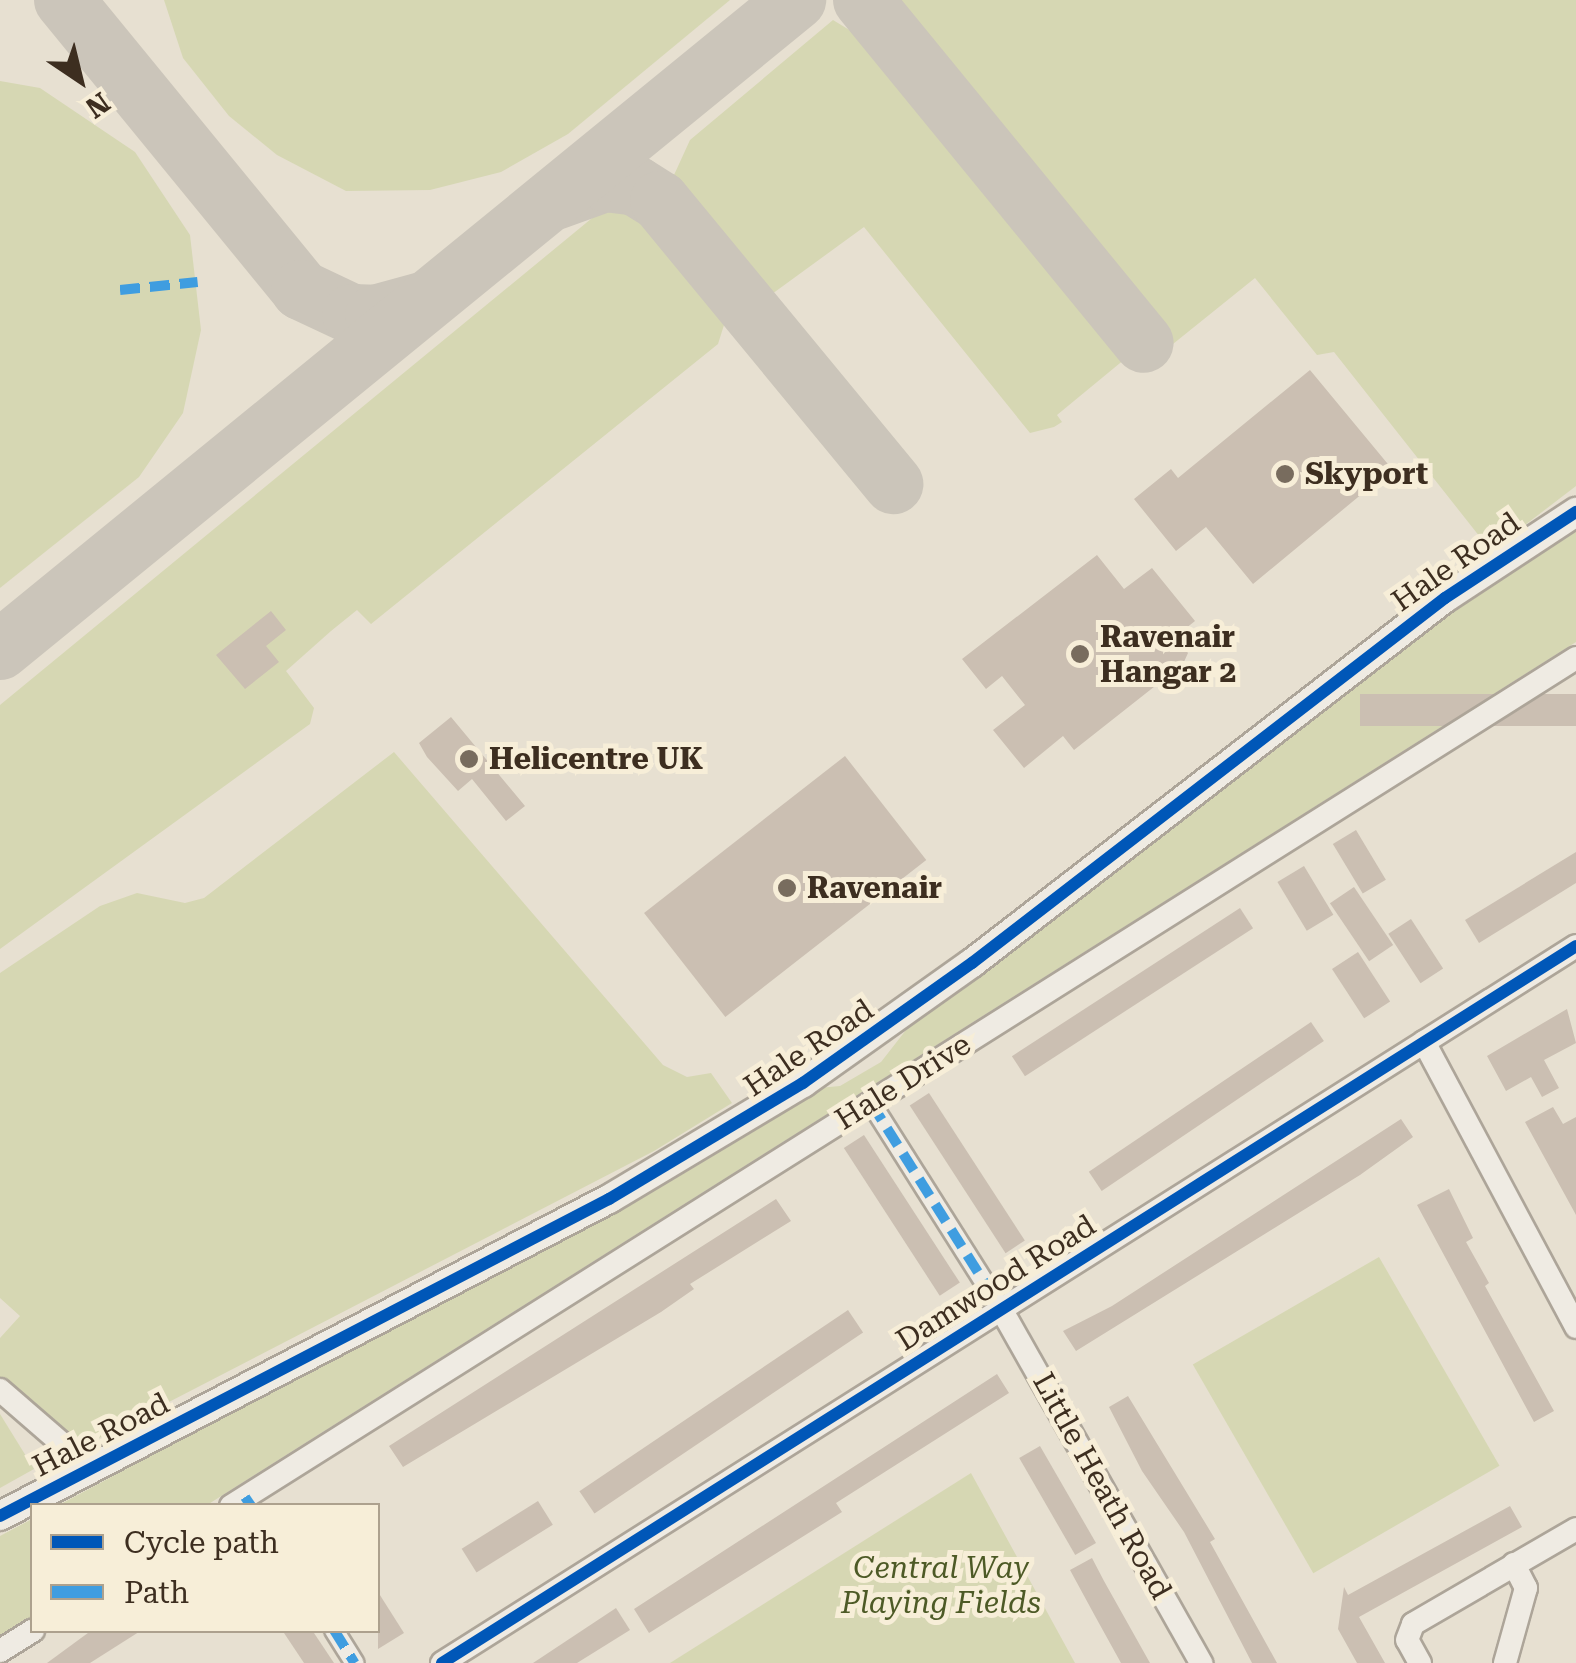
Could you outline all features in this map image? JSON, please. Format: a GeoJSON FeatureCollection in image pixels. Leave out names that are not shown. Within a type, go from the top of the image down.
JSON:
{"type":"FeatureCollection","features":[{"type":"Feature","properties":{"kind":"street","name":"Hale Road"},"geometry":{"type":"LineString","coordinates":[[0,1516],[610,1199],[803,1083],[972,962],[1445,598],[1576,512]]}},
{"type":"Feature","properties":{"kind":"street","name":"Hale Drive"},"geometry":{"type":"LineString","coordinates":[[242,1503],[1576,658]]}},
{"type":"Feature","properties":{"kind":"street","name":"Damwood Road"},"geometry":{"type":"LineString","coordinates":[[442,1663],[1576,946]]}},
{"type":"Feature","properties":{"kind":"street"},"geometry":{"type":"LineString","coordinates":[[1424,1042],[1570,1300],[1576,1328]]}},
{"type":"Feature","properties":{"kind":"street"},"geometry":{"type":"LineString","coordinates":[[871,1103],[1001,1309]]}},
{"type":"Feature","properties":{"kind":"street","name":"Little Heath Road"},"geometry":{"type":"LineString","coordinates":[[1001,1309],[1201,1663]]}},
{"type":"Feature","properties":{"kind":"street"},"geometry":{"type":"LineString","coordinates":[[0,1390],[90,1468]]}},
{"type":"Feature","properties":{"kind":"street"},"geometry":{"type":"LineString","coordinates":[[1420,1663],[1407,1640],[1413,1624],[1576,1529]]}},
{"type":"Feature","properties":{"kind":"street"},"geometry":{"type":"LineString","coordinates":[[1505,1663],[1526,1588],[1514,1564]]}},
{"type":"Feature","properties":{"kind":"street"},"geometry":{"type":"LineString","coordinates":[[0,1651],[30,1632]]}},
{"type":"Feature","properties":{"kind":"street"},"geometry":{"type":"LineString","coordinates":[[336,1633],[355,1663]]}},
{"type":"Feature","properties":{"kind":"green space"},"geometry":{"type":"Polygon","coordinates":[[[164,0],[730,0],[568,134],[501,172],[430,190],[346,191],[277,155],[229,116],[183,58],[164,0]]]}},
{"type":"Feature","properties":{"kind":"green space"},"geometry":{"type":"Polygon","coordinates":[[[900,0],[1576,0],[1576,486],[1491,551],[1334,352],[1317,355],[1255,278],[1168,348],[943,68],[900,0]]]}},
{"type":"Feature","properties":{"kind":"green space"},"geometry":{"type":"Polygon","coordinates":[[[833,20],[869,42],[904,77],[1131,354],[1057,415],[1062,422],[1054,427],[1030,433],[864,227],[772,294],[742,272],[678,192],[674,175],[690,140],[833,20]]]}},
{"type":"Feature","properties":{"kind":"green space"},"geometry":{"type":"Polygon","coordinates":[[[0,81],[40,88],[135,152],[190,235],[201,330],[183,413],[139,477],[0,588],[0,81]]]}},
{"type":"Feature","properties":{"kind":"green space"},"geometry":{"type":"Polygon","coordinates":[[[623,210],[647,217],[673,240],[718,300],[724,325],[718,344],[371,624],[357,610],[331,631],[286,671],[314,708],[310,724],[0,949],[0,705],[597,214],[623,210]]]}},
{"type":"Feature","properties":{"kind":"green space"},"geometry":{"type":"Polygon","coordinates":[[[1576,525],[1576,642],[210,1503],[63,1503],[712,1156],[819,1088],[840,1086],[881,1062],[917,1016],[1457,601],[1576,525]]]}},
{"type":"Feature","properties":{"kind":"green space"},"geometry":{"type":"Polygon","coordinates":[[[394,752],[663,1065],[687,1077],[711,1073],[732,1103],[654,1151],[78,1449],[0,1380],[0,1338],[20,1316],[0,1298],[0,973],[100,906],[137,893],[185,903],[204,898],[394,752]]]}},
{"type":"Feature","properties":{"kind":"green space"},"geometry":{"type":"Polygon","coordinates":[[[1379,1257],[1500,1466],[1313,1573],[1193,1364],[1379,1257]]]}},
{"type":"Feature","properties":{"kind":"green space"},"geometry":{"type":"Polygon","coordinates":[[[0,1414],[34,1469],[0,1488],[0,1414]]]}},
{"type":"Feature","properties":{"kind":"green space","name":"Central Way Playing Fields"},"geometry":{"type":"Polygon","coordinates":[[[971,1473],[1075,1663],[670,1663],[971,1473]]]}},
{"type":"Feature","properties":{"kind":"green space"},"geometry":{"type":"Polygon","coordinates":[[[30,1520],[30,1618],[0,1638],[0,1536],[30,1520]]]}},
{"type":"Feature","properties":{"kind":"building","name":"Skyport"},"geometry":{"type":"Polygon","coordinates":[[[1310,370],[1392,469],[1253,584],[1206,527],[1176,551],[1134,499],[1171,469],[1178,478],[1310,370]]]}},
{"type":"Feature","properties":{"kind":"building","name":"Ravenair Hangar 2"},"geometry":{"type":"Polygon","coordinates":[[[1097,555],[1124,589],[1152,568],[1195,621],[1175,637],[1188,653],[1183,664],[1074,750],[1063,736],[1024,768],[993,730],[1025,705],[1002,676],[986,689],[962,659],[1097,555]]]}},
{"type":"Feature","properties":{"kind":"building"},"geometry":{"type":"Polygon","coordinates":[[[271,611],[286,630],[266,646],[279,662],[245,689],[216,655],[271,611]]]}},
{"type":"Feature","properties":{"kind":"building"},"geometry":{"type":"Polygon","coordinates":[[[1360,694],[1576,694],[1576,726],[1360,726],[1360,694]]]}},
{"type":"Feature","properties":{"kind":"building"},"geometry":{"type":"Polygon","coordinates":[[[451,717],[525,806],[506,821],[472,779],[458,791],[419,743],[451,717]]]}},
{"type":"Feature","properties":{"kind":"building","name":"Ravenair"},"geometry":{"type":"Polygon","coordinates":[[[845,756],[926,860],[725,1017],[644,913],[845,756]]]}},
{"type":"Feature","properties":{"kind":"building"},"geometry":{"type":"Polygon","coordinates":[[[1356,830],[1386,880],[1363,894],[1333,844],[1356,830]]]}},
{"type":"Feature","properties":{"kind":"building"},"geometry":{"type":"Polygon","coordinates":[[[1576,852],[1576,883],[1479,943],[1465,920],[1576,852]]]}},
{"type":"Feature","properties":{"kind":"building"},"geometry":{"type":"Polygon","coordinates":[[[1304,866],[1333,915],[1307,931],[1277,882],[1304,866]]]}},
{"type":"Feature","properties":{"kind":"building"},"geometry":{"type":"Polygon","coordinates":[[[1354,887],[1393,945],[1369,961],[1330,903],[1354,887]]]}},
{"type":"Feature","properties":{"kind":"building"},"geometry":{"type":"Polygon","coordinates":[[[1240,908],[1253,928],[1025,1076],[1012,1056],[1240,908]]]}},
{"type":"Feature","properties":{"kind":"building"},"geometry":{"type":"Polygon","coordinates":[[[1411,919],[1443,968],[1420,983],[1388,934],[1411,919]]]}},
{"type":"Feature","properties":{"kind":"building"},"geometry":{"type":"Polygon","coordinates":[[[1358,952],[1390,1001],[1364,1018],[1332,969],[1358,952]]]}},
{"type":"Feature","properties":{"kind":"building"},"geometry":{"type":"Polygon","coordinates":[[[1567,1009],[1576,1043],[1544,1060],[1559,1088],[1542,1097],[1531,1077],[1506,1091],[1487,1056],[1567,1009]]]}},
{"type":"Feature","properties":{"kind":"building"},"geometry":{"type":"Polygon","coordinates":[[[1311,1022],[1324,1041],[1102,1191],[1089,1172],[1311,1022]]]}},
{"type":"Feature","properties":{"kind":"building"},"geometry":{"type":"Polygon","coordinates":[[[929,1093],[1025,1241],[1006,1253],[910,1106],[929,1093]]]}},
{"type":"Feature","properties":{"kind":"building"},"geometry":{"type":"Polygon","coordinates":[[[1553,1107],[1563,1124],[1576,1117],[1576,1215],[1525,1122],[1553,1107]]]}},
{"type":"Feature","properties":{"kind":"building"},"geometry":{"type":"Polygon","coordinates":[[[1401,1119],[1413,1137],[1360,1175],[1076,1351],[1063,1331],[1112,1306],[1401,1119]]]}},
{"type":"Feature","properties":{"kind":"building"},"geometry":{"type":"Polygon","coordinates":[[[864,1135],[960,1283],[940,1296],[844,1148],[864,1135]]]}},
{"type":"Feature","properties":{"kind":"building"},"geometry":{"type":"Polygon","coordinates":[[[1449,1189],[1473,1238],[1466,1242],[1489,1283],[1485,1286],[1554,1411],[1534,1422],[1417,1205],[1449,1189]]]}},
{"type":"Feature","properties":{"kind":"building"},"geometry":{"type":"Polygon","coordinates":[[[776,1199],[791,1221],[690,1284],[694,1289],[661,1312],[403,1467],[389,1446],[776,1199]]]}},
{"type":"Feature","properties":{"kind":"building"},"geometry":{"type":"Polygon","coordinates":[[[848,1310],[863,1332],[594,1514],[579,1491],[848,1310]]]}},
{"type":"Feature","properties":{"kind":"building"},"geometry":{"type":"Polygon","coordinates":[[[997,1374],[1009,1393],[836,1503],[842,1512],[649,1633],[634,1609],[997,1374]]]}},
{"type":"Feature","properties":{"kind":"building"},"geometry":{"type":"Polygon","coordinates":[[[1128,1396],[1215,1539],[1210,1542],[1277,1663],[1252,1663],[1184,1532],[1142,1471],[1109,1407],[1128,1396]]]}},
{"type":"Feature","properties":{"kind":"building"},"geometry":{"type":"Polygon","coordinates":[[[1040,1446],[1096,1543],[1075,1555],[1019,1458],[1040,1446]]]}},
{"type":"Feature","properties":{"kind":"building"},"geometry":{"type":"Polygon","coordinates":[[[538,1501],[553,1525],[477,1572],[462,1549],[538,1501]]]}},
{"type":"Feature","properties":{"kind":"building"},"geometry":{"type":"Polygon","coordinates":[[[1510,1506],[1522,1527],[1359,1617],[1385,1663],[1357,1663],[1338,1629],[1344,1587],[1348,1595],[1510,1506]]]}},
{"type":"Feature","properties":{"kind":"building"},"geometry":{"type":"Polygon","coordinates":[[[1092,1558],[1150,1663],[1121,1663],[1095,1616],[1070,1570],[1092,1558]]]}},
{"type":"Feature","properties":{"kind":"building"},"geometry":{"type":"Polygon","coordinates":[[[380,1595],[404,1633],[378,1649],[380,1633],[380,1595]]]}},
{"type":"Feature","properties":{"kind":"building"},"geometry":{"type":"Polygon","coordinates":[[[616,1608],[630,1630],[577,1663],[533,1663],[616,1608]]]}},
{"type":"Feature","properties":{"kind":"building"},"geometry":{"type":"Polygon","coordinates":[[[88,1633],[137,1633],[90,1663],[47,1663],[88,1633]]]}},
{"type":"Feature","properties":{"kind":"building"},"geometry":{"type":"Polygon","coordinates":[[[284,1633],[314,1633],[334,1663],[304,1663],[284,1633]]]}},
{"type":"Feature","properties":{"kind":"taxiway"},"geometry":{"type":"LineString","coordinates":[[64,0],[301,290],[352,314],[375,315],[426,301]]}},
{"type":"Feature","properties":{"kind":"taxiway"},"geometry":{"type":"LineString","coordinates":[[0,650],[796,0]]}},
{"type":"Feature","properties":{"kind":"taxiway"},"geometry":{"type":"LineString","coordinates":[[863,0],[1144,343]]}},
{"type":"Feature","properties":{"kind":"taxiway"},"geometry":{"type":"LineString","coordinates":[[555,200],[605,182],[636,186],[660,201],[893,484]]}},
{"type":"Feature","properties":{"kind":"marked path"},"geometry":{"type":"LineString","coordinates":[[120,290],[198,282]]}},
{"type":"Feature","properties":{"kind":"marked path"},"geometry":{"type":"LineString","coordinates":[[871,1103],[1001,1309]]}},
{"type":"Feature","properties":{"kind":"marked path"},"geometry":{"type":"LineString","coordinates":[[245,1497],[249,1503]]}},
{"type":"Feature","properties":{"kind":"marked path"},"geometry":{"type":"LineString","coordinates":[[336,1633],[355,1663]]}},
{"type":"Feature","properties":{"kind":"cycle path"},"geometry":{"type":"LineString","coordinates":[[0,1516],[609,1199],[803,1083],[972,963],[1445,598],[1576,512]]}},
{"type":"Feature","properties":{"kind":"cycle path"},"geometry":{"type":"LineString","coordinates":[[442,1663],[1576,946]]}},
{"type":"Feature","properties":{"kind":"place","name":"Skyport"},"geometry":{"type":"Point","coordinates":[1285,474]}},
{"type":"Feature","properties":{"kind":"place","name":"Ravenair Hangar 2"},"geometry":{"type":"Point","coordinates":[1080,654]}},
{"type":"Feature","properties":{"kind":"place","name":"Helicentre UK"},"geometry":{"type":"Point","coordinates":[469,759]}},
{"type":"Feature","properties":{"kind":"place","name":"Ravenair"},"geometry":{"type":"Point","coordinates":[787,888]}}]}
